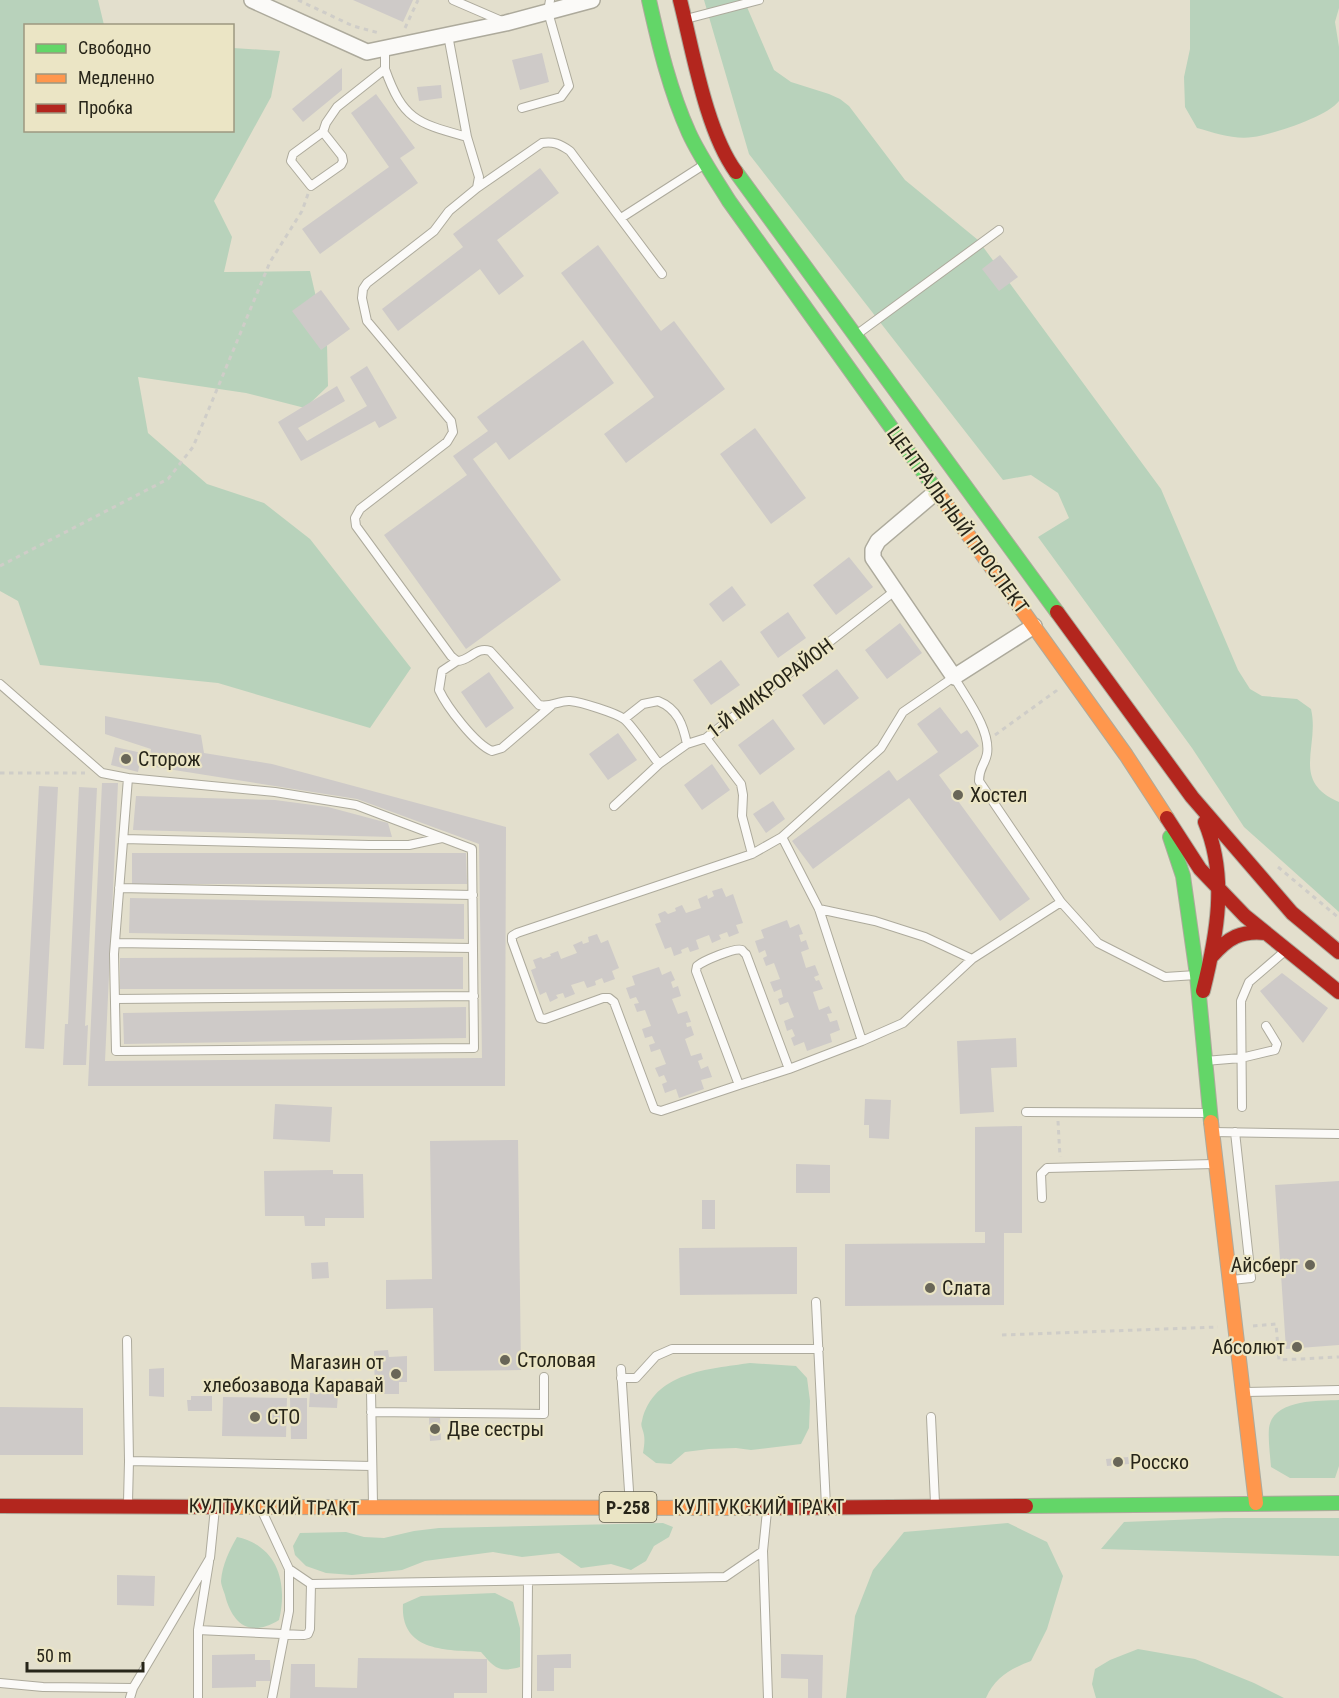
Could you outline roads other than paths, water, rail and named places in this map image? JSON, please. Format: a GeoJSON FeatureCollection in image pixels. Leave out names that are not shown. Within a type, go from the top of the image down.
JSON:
{"type":"FeatureCollection","features":[{"type":"Feature","properties":{"kind":"main road","name":"ЦЕНТРАЛЬНЫЙ ПРОСПЕКТ"},"geometry":{"type":"LineString","coordinates":[[649,0],[659,43],[678,103],[697,148],[729,201],[1126,756],[1200,869],[1218,890],[1266,933],[1339,992]]}},
{"type":"Feature","properties":{"kind":"main road","name":"ЦЕНТРАЛЬНЫЙ ПРОСПЕКТ"},"geometry":{"type":"LineString","coordinates":[[680,0],[709,114],[728,161],[1192,797],[1292,913],[1339,952]]}},
{"type":"Feature","properties":{"kind":"main road"},"geometry":{"type":"LineString","coordinates":[[1192,797],[1210,832],[1219,861],[1212,956],[1201,1002]]}},
{"type":"Feature","properties":{"kind":"main road"},"geometry":{"type":"LineString","coordinates":[[1162,813],[1183,876],[1201,1002],[1204,1062],[1215,1164],[1256,1503]]}},
{"type":"Feature","properties":{"kind":"main road"},"geometry":{"type":"LineString","coordinates":[[1212,956],[1233,936],[1249,931],[1266,933]]}},
{"type":"Feature","properties":{"kind":"main road","name":"КУЛТУКСКИЙ ТРАКТ"},"geometry":{"type":"LineString","coordinates":[[0,1506],[936,1508],[1339,1503]]}},
{"type":"Feature","properties":{"kind":"street"},"geometry":{"type":"LineString","coordinates":[[252,0],[367,52],[384,41],[448,35],[506,23],[549,6],[592,0]]}},
{"type":"Feature","properties":{"kind":"street"},"geometry":{"type":"LineString","coordinates":[[937,491],[878,541],[873,550],[873,558],[954,677],[1034,626]]}},
{"type":"Feature","properties":{"kind":"lane"},"geometry":{"type":"LineString","coordinates":[[453,0],[506,23]]}},
{"type":"Feature","properties":{"kind":"lane"},"geometry":{"type":"LineString","coordinates":[[684,19],[759,0]]}},
{"type":"Feature","properties":{"kind":"lane"},"geometry":{"type":"LineString","coordinates":[[522,108],[561,97],[569,86],[549,6]]}},
{"type":"Feature","properties":{"kind":"lane"},"geometry":{"type":"LineString","coordinates":[[448,35],[467,136],[479,177],[477,188]]}},
{"type":"Feature","properties":{"kind":"lane"},"geometry":{"type":"LineString","coordinates":[[384,41],[385,69],[393,93],[403,108],[430,127],[467,136]]}},
{"type":"Feature","properties":{"kind":"lane"},"geometry":{"type":"LineString","coordinates":[[323,132],[342,156],[343,161],[341,165],[311,186],[291,161],[293,154],[323,132],[337,107],[385,69]]}},
{"type":"Feature","properties":{"kind":"lane"},"geometry":{"type":"LineString","coordinates":[[457,661],[451,656],[356,526],[355,518],[360,509],[447,442],[453,432],[451,422],[367,321],[362,298],[363,289],[372,278],[434,231],[449,211],[477,188],[542,143],[550,142],[560,144],[570,151],[662,274]]}},
{"type":"Feature","properties":{"kind":"lane"},"geometry":{"type":"LineString","coordinates":[[621,219],[706,163]]}},
{"type":"Feature","properties":{"kind":"lane"},"geometry":{"type":"LineString","coordinates":[[855,336],[999,230]]}},
{"type":"Feature","properties":{"kind":"lane","name":"1-Й МИКРОРАЙОН"},"geometry":{"type":"LineString","coordinates":[[624,719],[643,704],[658,701],[673,709],[682,724],[687,744],[706,738],[896,590]]}},
{"type":"Feature","properties":{"kind":"lane"},"geometry":{"type":"LineString","coordinates":[[552,705],[539,705],[490,651],[480,650],[464,661],[457,661],[442,671],[439,690],[453,711],[484,748],[492,751],[502,748],[552,705],[560,701],[571,701],[624,719],[658,764]]}},
{"type":"Feature","properties":{"kind":"lane"},"geometry":{"type":"LineString","coordinates":[[1061,902],[972,958],[903,1023],[789,1069],[661,1110],[654,1108],[614,1002],[609,998],[603,998],[545,1019],[540,1018],[512,941],[512,936],[516,933],[752,854],[782,837],[881,748],[903,712],[954,677],[986,734],[987,757],[979,770],[979,781],[1061,902],[1098,943],[1166,977],[1197,975]]}},
{"type":"Feature","properties":{"kind":"lane"},"geometry":{"type":"LineString","coordinates":[[0,684],[102,773],[128,778],[275,792],[356,805],[472,849],[474,1048],[116,1052],[115,944],[128,778]]}},
{"type":"Feature","properties":{"kind":"lane"},"geometry":{"type":"LineString","coordinates":[[706,738],[741,784],[742,816],[752,854]]}},
{"type":"Feature","properties":{"kind":"lane"},"geometry":{"type":"LineString","coordinates":[[614,806],[658,764],[687,744]]}},
{"type":"Feature","properties":{"kind":"lane"},"geometry":{"type":"LineString","coordinates":[[782,837],[819,909],[862,1041]]}},
{"type":"Feature","properties":{"kind":"lane"},"geometry":{"type":"LineString","coordinates":[[123,839],[369,845],[409,844],[442,838]]}},
{"type":"Feature","properties":{"kind":"lane"},"geometry":{"type":"LineString","coordinates":[[119,888],[473,895]]}},
{"type":"Feature","properties":{"kind":"lane"},"geometry":{"type":"LineString","coordinates":[[819,909],[875,921],[925,937],[972,958]]}},
{"type":"Feature","properties":{"kind":"lane"},"geometry":{"type":"LineString","coordinates":[[115,944],[473,948]]}},
{"type":"Feature","properties":{"kind":"lane"},"geometry":{"type":"LineString","coordinates":[[739,1085],[696,971],[697,966],[702,962],[735,950],[742,950],[746,954],[789,1069]]}},
{"type":"Feature","properties":{"kind":"lane"},"geometry":{"type":"LineString","coordinates":[[1242,1107],[1241,1001],[1249,982],[1286,950]]}},
{"type":"Feature","properties":{"kind":"lane"},"geometry":{"type":"LineString","coordinates":[[115,999],[474,996]]}},
{"type":"Feature","properties":{"kind":"lane"},"geometry":{"type":"LineString","coordinates":[[1204,1062],[1241,1058],[1275,1050],[1278,1047],[1266,1026]]}},
{"type":"Feature","properties":{"kind":"lane"},"geometry":{"type":"LineString","coordinates":[[1026,1112],[1210,1113]]}},
{"type":"Feature","properties":{"kind":"lane"},"geometry":{"type":"LineString","coordinates":[[1212,1132],[1339,1134]]}},
{"type":"Feature","properties":{"kind":"lane"},"geometry":{"type":"LineString","coordinates":[[1230,1280],[1251,1278],[1235,1132]]}},
{"type":"Feature","properties":{"kind":"lane"},"geometry":{"type":"LineString","coordinates":[[1042,1198],[1041,1174],[1047,1168],[1215,1164]]}},
{"type":"Feature","properties":{"kind":"lane"},"geometry":{"type":"LineString","coordinates":[[816,1302],[826,1508]]}},
{"type":"Feature","properties":{"kind":"lane"},"geometry":{"type":"LineString","coordinates":[[127,1340],[128,1506]]}},
{"type":"Feature","properties":{"kind":"lane"},"geometry":{"type":"LineString","coordinates":[[630,1507],[621,1374],[636,1378],[656,1356],[672,1349],[819,1349]]}},
{"type":"Feature","properties":{"kind":"lane"},"geometry":{"type":"LineString","coordinates":[[371,1412],[544,1414],[544,1377]]}},
{"type":"Feature","properties":{"kind":"lane"},"geometry":{"type":"LineString","coordinates":[[1244,1392],[1339,1390]]}},
{"type":"Feature","properties":{"kind":"lane"},"geometry":{"type":"LineString","coordinates":[[370,1391],[373,1508]]}},
{"type":"Feature","properties":{"kind":"lane"},"geometry":{"type":"LineString","coordinates":[[932,1417],[936,1508]]}},
{"type":"Feature","properties":{"kind":"lane"},"geometry":{"type":"LineString","coordinates":[[129,1461],[372,1466]]}},
{"type":"Feature","properties":{"kind":"lane"},"geometry":{"type":"LineString","coordinates":[[198,1698],[198,1630],[216,1507]]}},
{"type":"Feature","properties":{"kind":"lane"},"geometry":{"type":"LineString","coordinates":[[767,1507],[763,1551],[768,1698]]}},
{"type":"Feature","properties":{"kind":"lane"},"geometry":{"type":"LineString","coordinates":[[261,1508],[289,1569],[289,1611],[272,1698]]}},
{"type":"Feature","properties":{"kind":"lane"},"geometry":{"type":"LineString","coordinates":[[289,1569],[311,1584],[725,1577],[763,1551]]}},
{"type":"Feature","properties":{"kind":"lane"},"geometry":{"type":"LineString","coordinates":[[130,1698],[133,1688],[210,1558]]}},
{"type":"Feature","properties":{"kind":"lane"},"geometry":{"type":"LineString","coordinates":[[526,1698],[528,1581]]}},
{"type":"Feature","properties":{"kind":"lane"},"geometry":{"type":"LineString","coordinates":[[198,1630],[308,1634],[311,1584]]}},
{"type":"Feature","properties":{"kind":"lane"},"geometry":{"type":"LineString","coordinates":[[0,1683],[43,1687],[133,1688]]}},
{"type":"Feature","properties":{"kind":"place","name":"Сторож"},"geometry":{"type":"Point","coordinates":[126,759]}},
{"type":"Feature","properties":{"kind":"place","name":"Хостел"},"geometry":{"type":"Point","coordinates":[958,795]}},
{"type":"Feature","properties":{"kind":"place","name":"Айсберг"},"geometry":{"type":"Point","coordinates":[1310,1265]}},
{"type":"Feature","properties":{"kind":"place","name":"Слата"},"geometry":{"type":"Point","coordinates":[930,1288]}},
{"type":"Feature","properties":{"kind":"place","name":"Абсолют"},"geometry":{"type":"Point","coordinates":[1297,1347]}},
{"type":"Feature","properties":{"kind":"place","name":"Столовая"},"geometry":{"type":"Point","coordinates":[505,1360]}},
{"type":"Feature","properties":{"kind":"place","name":"Магазин от хлебозавода Каравай"},"geometry":{"type":"Point","coordinates":[396,1374]}},
{"type":"Feature","properties":{"kind":"place","name":"СТО"},"geometry":{"type":"Point","coordinates":[255,1417]}},
{"type":"Feature","properties":{"kind":"place","name":"Две сестры"},"geometry":{"type":"Point","coordinates":[435,1429]}},
{"type":"Feature","properties":{"kind":"place","name":"Росско"},"geometry":{"type":"Point","coordinates":[1118,1462]}}]}
